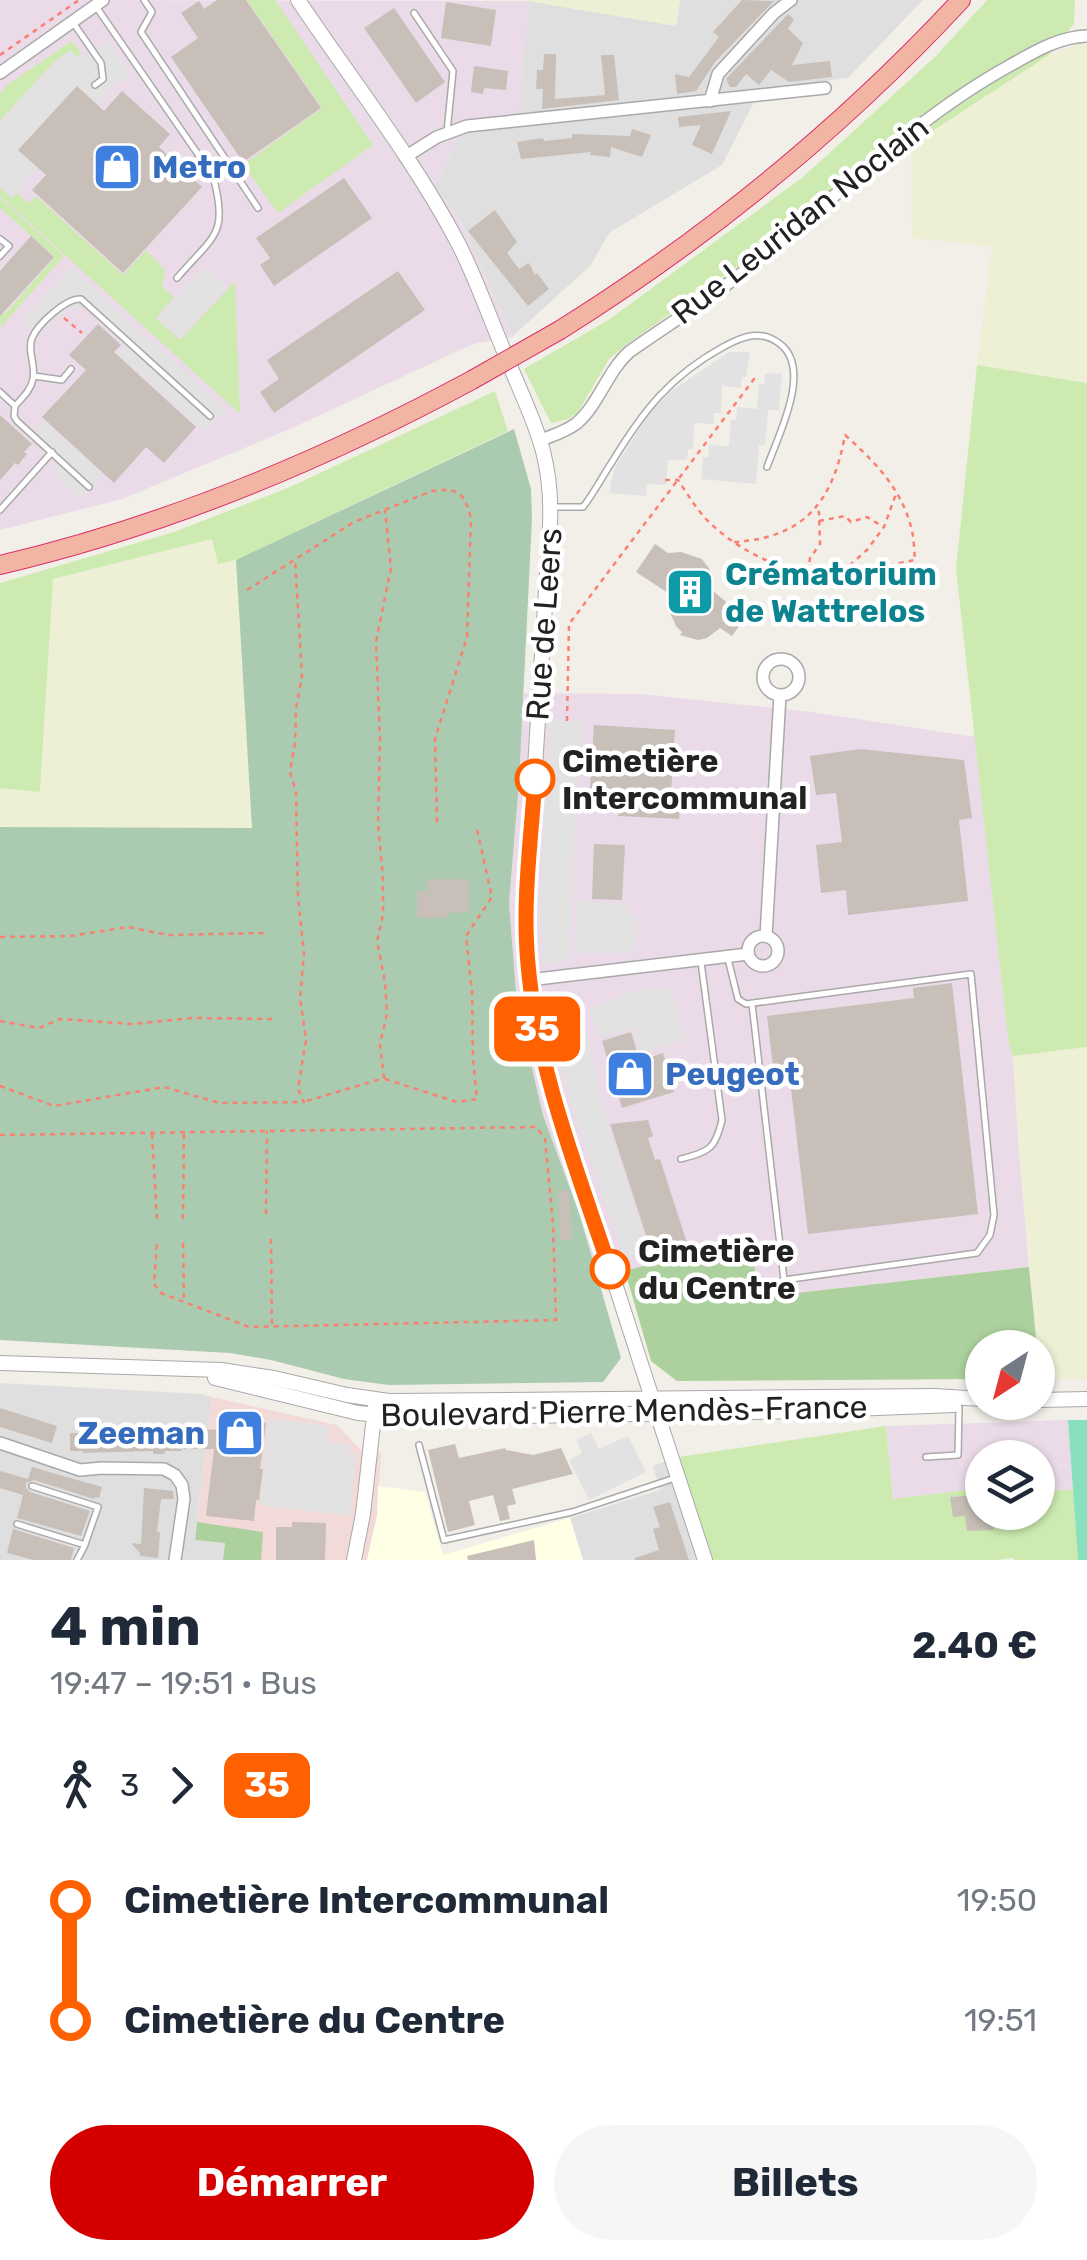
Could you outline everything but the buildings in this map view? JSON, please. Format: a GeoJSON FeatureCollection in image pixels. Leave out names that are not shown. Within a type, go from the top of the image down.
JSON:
{"type":"FeatureCollection","features":[{"type":"Feature","properties":{"kind":"highway"},"geometry":{"type":"LineString","coordinates":[[0,565],[84,544],[237,491],[349,443],[560,330],[650,270],[768,181],[872,90],[961,0]]}},
{"type":"Feature","properties":{"kind":"street","name":"Rue de Leers"},"geometry":{"type":"LineString","coordinates":[[298,0],[447,224],[466,260],[541,440],[551,506],[527,891],[529,980],[553,1095],[705,1560]]}},
{"type":"Feature","properties":{"kind":"street"},"geometry":{"type":"LineString","coordinates":[[710,102],[718,74],[791,0]]}},
{"type":"Feature","properties":{"kind":"street"},"geometry":{"type":"LineString","coordinates":[[0,73],[99,3]]}},
{"type":"Feature","properties":{"kind":"street","name":"Rue Leuridan Noclain"},"geometry":{"type":"LineString","coordinates":[[541,440],[580,420],[629,352],[740,275],[901,138],[973,86],[1050,43],[1087,36]]}},
{"type":"Feature","properties":{"kind":"street"},"geometry":{"type":"LineString","coordinates":[[405,157],[447,132],[473,126],[825,88]]}},
{"type":"Feature","properties":{"kind":"street"},"geometry":{"type":"LineString","coordinates":[[766,936],[780,695]]}},
{"type":"Feature","properties":{"kind":"street"},"geometry":{"type":"LineString","coordinates":[[766,936],[777,946],[778,956],[767,966],[756,966],[748,954],[752,940],[766,936]]}},
{"type":"Feature","properties":{"kind":"street"},"geometry":{"type":"LineString","coordinates":[[529,980],[748,954]]}},
{"type":"Feature","properties":{"kind":"street","name":"Boulevard Pierre Mendès-France"},"geometry":{"type":"LineString","coordinates":[[0,1364],[150,1370],[232,1381],[330,1406],[652,1398],[965,1401]]}},
{"type":"Feature","properties":{"kind":"street"},"geometry":{"type":"LineString","coordinates":[[1055,1400],[1087,1399]]}},
{"type":"Feature","properties":{"kind":"street","name":"Boulevard Pierre Mendès-France"},"geometry":{"type":"LineString","coordinates":[[375,1407],[412,1418],[801,1411],[959,1401]]}},
{"type":"Feature","properties":{"kind":"street"},"geometry":{"type":"LineString","coordinates":[[354,1560],[375,1407]]}},
{"type":"Feature","properties":{"kind":"street"},"geometry":{"type":"LineString","coordinates":[[0,1443],[80,1470],[164,1469],[175,1474],[184,1499],[175,1560]]}},
{"type":"Feature","properties":{"kind":"lane"},"geometry":{"type":"LineString","coordinates":[[144,0],[152,12],[142,32],[258,208]]}},
{"type":"Feature","properties":{"kind":"lane"},"geometry":{"type":"LineString","coordinates":[[99,3],[213,176],[221,206],[219,229],[177,278]]}},
{"type":"Feature","properties":{"kind":"lane"},"geometry":{"type":"LineString","coordinates":[[414,13],[452,71],[447,132]]}},
{"type":"Feature","properties":{"kind":"lane"},"geometry":{"type":"LineString","coordinates":[[73,21],[101,63],[102,80],[95,85]]}},
{"type":"Feature","properties":{"kind":"lane"},"geometry":{"type":"LineString","coordinates":[[0,239],[8,246],[0,256]]}},
{"type":"Feature","properties":{"kind":"lane"},"geometry":{"type":"LineString","coordinates":[[90,486],[14,416],[15,406],[30,388],[34,376],[32,337],[72,298],[82,299],[210,416]]}},
{"type":"Feature","properties":{"kind":"lane"},"geometry":{"type":"LineString","coordinates":[[551,506],[583,507],[652,402],[705,357],[760,334],[789,352],[795,371],[792,396],[767,466]]}},
{"type":"Feature","properties":{"kind":"lane"},"geometry":{"type":"LineString","coordinates":[[34,376],[62,380],[72,369]]}},
{"type":"Feature","properties":{"kind":"lane"},"geometry":{"type":"LineString","coordinates":[[0,392],[15,406]]}},
{"type":"Feature","properties":{"kind":"lane"},"geometry":{"type":"LineString","coordinates":[[0,510],[52,452]]}},
{"type":"Feature","properties":{"kind":"lane"},"geometry":{"type":"LineString","coordinates":[[727,956],[738,999],[746,1004],[972,974],[994,1215],[990,1236],[977,1253],[784,1280],[752,1004]]}},
{"type":"Feature","properties":{"kind":"lane"},"geometry":{"type":"LineString","coordinates":[[681,1159],[708,1152],[718,1139],[722,1120],[700,959]]}},
{"type":"Feature","properties":{"kind":"lane"},"geometry":{"type":"LineString","coordinates":[[926,1457],[958,1455],[959,1401]]}},
{"type":"Feature","properties":{"kind":"lane"},"geometry":{"type":"LineString","coordinates":[[419,1444],[444,1540],[572,1512],[678,1477]]}},
{"type":"Feature","properties":{"kind":"lane"},"geometry":{"type":"LineString","coordinates":[[32,1486],[98,1507],[77,1560]]}},
{"type":"Feature","properties":{"kind":"lane"},"geometry":{"type":"LineString","coordinates":[[18,1524],[85,1544]]}},
{"type":"Feature","properties":{"kind":"path"},"geometry":{"type":"LineString","coordinates":[[0,55],[79,0]]}},
{"type":"Feature","properties":{"kind":"path"},"geometry":{"type":"LineString","coordinates":[[68,320],[82,334]]}},
{"type":"Feature","properties":{"kind":"path"},"geometry":{"type":"LineString","coordinates":[[566,722],[569,624],[758,376]]}},
{"type":"Feature","properties":{"kind":"path"},"geometry":{"type":"LineString","coordinates":[[678,480],[705,518],[734,542],[765,560],[808,573],[841,573],[915,560],[911,526],[897,492],[876,463],[845,434],[830,488],[814,510],[786,530],[761,540],[734,542]]}},
{"type":"Feature","properties":{"kind":"path"},"geometry":{"type":"LineString","coordinates":[[692,461],[704,462]]}},
{"type":"Feature","properties":{"kind":"path"},"geometry":{"type":"LineString","coordinates":[[664,480],[678,480]]}},
{"type":"Feature","properties":{"kind":"path"},"geometry":{"type":"LineString","coordinates":[[247,590],[354,522],[432,491],[446,489],[467,500],[471,519],[467,637],[435,738],[437,824]]}},
{"type":"Feature","properties":{"kind":"path"},"geometry":{"type":"LineString","coordinates":[[841,573],[867,550],[884,527],[897,492]]}},
{"type":"Feature","properties":{"kind":"path"},"geometry":{"type":"LineString","coordinates":[[384,1078],[380,1044],[387,1014],[377,941],[384,915],[378,824],[376,642],[391,568],[385,510]]}},
{"type":"Feature","properties":{"kind":"path"},"geometry":{"type":"LineString","coordinates":[[808,573],[810,558],[820,544],[819,512],[814,510]]}},
{"type":"Feature","properties":{"kind":"path"},"geometry":{"type":"LineString","coordinates":[[819,521],[845,516],[851,522],[867,517],[884,527]]}},
{"type":"Feature","properties":{"kind":"path"},"geometry":{"type":"LineString","coordinates":[[296,559],[302,676],[290,772],[296,792],[298,897],[304,954],[300,998],[306,1040],[298,1090],[304,1102]]}},
{"type":"Feature","properties":{"kind":"path"},"geometry":{"type":"LineString","coordinates":[[0,1086],[54,1106],[164,1088],[220,1104],[304,1102],[384,1078],[457,1102],[477,1099],[466,936],[492,897],[476,825]]}},
{"type":"Feature","properties":{"kind":"path"},"geometry":{"type":"LineString","coordinates":[[0,937],[72,936],[128,927],[168,935],[267,933]]}},
{"type":"Feature","properties":{"kind":"path"},"geometry":{"type":"LineString","coordinates":[[0,1021],[39,1028],[60,1019],[132,1024],[194,1018],[272,1019]]}},
{"type":"Feature","properties":{"kind":"path"},"geometry":{"type":"LineString","coordinates":[[0,1135],[536,1127],[545,1139],[556,1320],[249,1327],[161,1293],[154,1284],[158,1243]]}},
{"type":"Feature","properties":{"kind":"path"},"geometry":{"type":"LineString","coordinates":[[266,1214],[267,1131]]}},
{"type":"Feature","properties":{"kind":"path"},"geometry":{"type":"LineString","coordinates":[[183,1220],[184,1132]]}},
{"type":"Feature","properties":{"kind":"path"},"geometry":{"type":"LineString","coordinates":[[152,1133],[157,1220]]}},
{"type":"Feature","properties":{"kind":"path"},"geometry":{"type":"LineString","coordinates":[[270,1240],[272,1327]]}},
{"type":"Feature","properties":{"kind":"path"},"geometry":{"type":"LineString","coordinates":[[183,1242],[184,1302]]}},
{"type":"Feature","properties":{"kind":"shaded area"},"geometry":{"type":"Polygon","coordinates":[[[0,0],[529,1],[519,115],[466,120],[435,187],[460,219],[512,337],[473,344],[290,429],[122,499],[0,530],[0,0]]]}},
{"type":"Feature","properties":{"kind":"shaded area"},"geometry":{"type":"Polygon","coordinates":[[[523,0],[680,0],[676,26],[523,0]]]}},
{"type":"Feature","properties":{"kind":"shaded area"},"geometry":{"type":"Polygon","coordinates":[[[680,0],[923,0],[848,78],[760,90],[722,165],[609,233],[591,265],[512,337],[460,219],[435,187],[466,120],[518,114],[529,1],[676,26],[680,0]]]}},
{"type":"Feature","properties":{"kind":"shaded area"},"geometry":{"type":"Polygon","coordinates":[[[108,42],[130,74],[115,84],[12,197],[0,186],[0,123],[53,64],[71,51],[79,61],[108,42]]]}},
{"type":"Feature","properties":{"kind":"shaded area"},"geometry":{"type":"Polygon","coordinates":[[[1082,43],[1087,45],[1087,383],[977,365],[992,247],[912,238],[911,145],[1049,55],[1082,43]]]}},
{"type":"Feature","properties":{"kind":"shaded area"},"geometry":{"type":"Polygon","coordinates":[[[204,267],[226,287],[180,338],[158,318],[204,267]]]}},
{"type":"Feature","properties":{"kind":"shaded area"},"geometry":{"type":"Polygon","coordinates":[[[71,268],[226,409],[205,432],[118,354],[125,345],[84,308],[68,310],[40,336],[24,320],[71,268]]]}},
{"type":"Feature","properties":{"kind":"shaded area"},"geometry":{"type":"Polygon","coordinates":[[[729,352],[750,352],[741,388],[722,386],[721,413],[714,413],[714,424],[694,423],[693,449],[688,449],[687,460],[668,460],[666,485],[647,484],[646,496],[610,493],[616,466],[650,412],[670,392],[729,352]]]}},
{"type":"Feature","properties":{"kind":"shaded area"},"geometry":{"type":"Polygon","coordinates":[[[765,373],[782,374],[779,410],[768,410],[765,445],[759,445],[756,484],[701,479],[703,457],[708,457],[709,445],[729,446],[731,420],[736,420],[737,407],[757,409],[759,384],[764,384],[765,373]]]}},
{"type":"Feature","properties":{"kind":"shaded area"},"geometry":{"type":"Polygon","coordinates":[[[44,420],[103,475],[81,499],[52,471],[58,464],[28,437],[44,420]]]}},
{"type":"Feature","properties":{"kind":"shaded area","name":"Cimetière Intercommunal"},"geometry":{"type":"Polygon","coordinates":[[[514,429],[531,489],[532,519],[509,903],[517,1005],[543,1115],[579,1213],[621,1358],[603,1382],[389,1385],[230,1353],[0,1340],[0,827],[252,828],[236,560],[514,429]]]}},
{"type":"Feature","properties":{"kind":"shaded area"},"geometry":{"type":"Polygon","coordinates":[[[212,539],[218,564],[236,560],[252,828],[0,827],[0,788],[40,791],[53,579],[212,539]]]}},
{"type":"Feature","properties":{"kind":"shaded area"},"geometry":{"type":"Polygon","coordinates":[[[524,693],[640,694],[811,712],[975,737],[1013,1056],[1029,1267],[758,1297],[749,1237],[625,1271],[595,1270],[543,1115],[517,1005],[509,903],[524,693]]]}},
{"type":"Feature","properties":{"kind":"shaded area"},"geometry":{"type":"Polygon","coordinates":[[[549,718],[582,720],[571,961],[543,963],[540,906],[549,718]]]}},
{"type":"Feature","properties":{"kind":"shaded area"},"geometry":{"type":"Polygon","coordinates":[[[577,901],[626,904],[631,915],[637,916],[636,946],[628,953],[575,953],[577,901]]]}},
{"type":"Feature","properties":{"kind":"shaded area"},"geometry":{"type":"Polygon","coordinates":[[[671,987],[686,1040],[640,1053],[632,1028],[599,1038],[589,1009],[635,991],[671,987]]]}},
{"type":"Feature","properties":{"kind":"shaded area"},"geometry":{"type":"Polygon","coordinates":[[[579,999],[607,1122],[649,1252],[625,1260],[568,1094],[547,1009],[579,999]]]}},
{"type":"Feature","properties":{"kind":"shaded area"},"geometry":{"type":"Polygon","coordinates":[[[1087,1047],[1087,1379],[1055,1379],[1055,1330],[1035,1330],[1013,1056],[1087,1047]]]}},
{"type":"Feature","properties":{"kind":"shaded area"},"geometry":{"type":"Polygon","coordinates":[[[0,1383],[212,1397],[195,1539],[225,1543],[223,1560],[0,1560],[0,1383]]]}},
{"type":"Feature","properties":{"kind":"shaded area"},"geometry":{"type":"Polygon","coordinates":[[[212,1397],[337,1425],[362,1451],[381,1453],[377,1516],[367,1560],[223,1560],[225,1543],[195,1540],[212,1397]]]}},
{"type":"Feature","properties":{"kind":"shaded area"},"geometry":{"type":"Polygon","coordinates":[[[268,1418],[328,1426],[327,1441],[350,1444],[349,1452],[357,1454],[350,1516],[260,1505],[268,1418]]]}},
{"type":"Feature","properties":{"kind":"shaded area"},"geometry":{"type":"Polygon","coordinates":[[[1068,1420],[1073,1490],[1055,1491],[1055,1440],[965,1440],[965,1490],[893,1499],[886,1426],[1068,1420]]]}},
{"type":"Feature","properties":{"kind":"shaded area"},"geometry":{"type":"Polygon","coordinates":[[[591,1433],[599,1449],[628,1436],[646,1472],[589,1500],[569,1460],[582,1453],[576,1440],[591,1433]]]}},
{"type":"Feature","properties":{"kind":"shaded area"},"geometry":{"type":"Polygon","coordinates":[[[678,1457],[713,1560],[583,1560],[570,1518],[660,1490],[653,1466],[678,1457]]]}},
{"type":"Feature","properties":{"kind":"shaded area"},"geometry":{"type":"Polygon","coordinates":[[[378,1486],[425,1492],[443,1555],[570,1518],[583,1560],[367,1560],[377,1516],[378,1486]]]}},
{"type":"Feature","properties":{"kind":"green space"},"geometry":{"type":"Polygon","coordinates":[[[247,0],[275,0],[373,145],[278,213],[243,165],[322,108],[247,0]]]}},
{"type":"Feature","properties":{"kind":"green space"},"geometry":{"type":"Polygon","coordinates":[[[987,0],[1075,0],[1074,24],[1049,55],[813,205],[748,259],[623,347],[609,359],[578,412],[551,423],[524,369],[610,319],[803,177],[936,56],[987,0]]]}},
{"type":"Feature","properties":{"kind":"green space"},"geometry":{"type":"Polygon","coordinates":[[[71,41],[82,53],[77,57],[71,50],[53,63],[0,121],[0,94],[6,86],[71,41]]]}},
{"type":"Feature","properties":{"kind":"green space"},"geometry":{"type":"Polygon","coordinates":[[[0,187],[12,198],[17,193],[29,203],[36,196],[123,275],[146,250],[165,270],[162,286],[174,297],[156,318],[180,340],[235,281],[240,414],[0,196],[0,187]]]}},
{"type":"Feature","properties":{"kind":"green space"},"geometry":{"type":"Polygon","coordinates":[[[0,198],[64,256],[1,327],[0,310],[5,314],[55,257],[0,208],[0,198]]]}},
{"type":"Feature","properties":{"kind":"green space"},"geometry":{"type":"Polygon","coordinates":[[[977,365],[1087,383],[1087,1047],[1013,1056],[956,569],[977,365]]]}},
{"type":"Feature","properties":{"kind":"green space"},"geometry":{"type":"Polygon","coordinates":[[[495,391],[508,431],[236,560],[218,564],[212,539],[53,579],[40,792],[0,788],[0,583],[174,532],[288,488],[495,391]]]}},
{"type":"Feature","properties":{"kind":"green space"},"geometry":{"type":"Polygon","coordinates":[[[750,1237],[759,1297],[1029,1267],[1035,1330],[965,1330],[965,1379],[677,1381],[651,1361],[625,1271],[750,1237]]]}},
{"type":"Feature","properties":{"kind":"green space"},"geometry":{"type":"Polygon","coordinates":[[[1068,1420],[1087,1420],[1087,1560],[1078,1560],[1068,1420]]]}},
{"type":"Feature","properties":{"kind":"green space"},"geometry":{"type":"Polygon","coordinates":[[[886,1426],[893,1499],[965,1490],[965,1530],[1055,1530],[1055,1491],[1073,1490],[1078,1560],[713,1560],[678,1457],[886,1426]]]}},
{"type":"Feature","properties":{"kind":"green space"},"geometry":{"type":"Polygon","coordinates":[[[197,1522],[263,1532],[261,1560],[223,1560],[225,1543],[195,1540],[197,1522]]]}},
{"type":"Feature","properties":{"kind":"bus line","name":"35"},"geometry":{"type":"LineString","coordinates":[[535,779],[526,926],[532,1005],[553,1095],[610,1269]]}},
{"type":"Feature","properties":{"kind":"place","name":"Metro"},"geometry":{"type":"Point","coordinates":[117,167]}},
{"type":"Feature","properties":{"kind":"place","name":"Crématorium de Wattrelos"},"geometry":{"type":"Point","coordinates":[690,592]}},
{"type":"Feature","properties":{"kind":"place","name":"Cimetière Intercommunal"},"geometry":{"type":"Point","coordinates":[535,779]}},
{"type":"Feature","properties":{"kind":"place","name":"Peugeot"},"geometry":{"type":"Point","coordinates":[630,1074]}},
{"type":"Feature","properties":{"kind":"place","name":"Cimetière du Centre"},"geometry":{"type":"Point","coordinates":[610,1269]}},
{"type":"Feature","properties":{"kind":"place","name":"Zeeman"},"geometry":{"type":"Point","coordinates":[240,1433]}}]}
